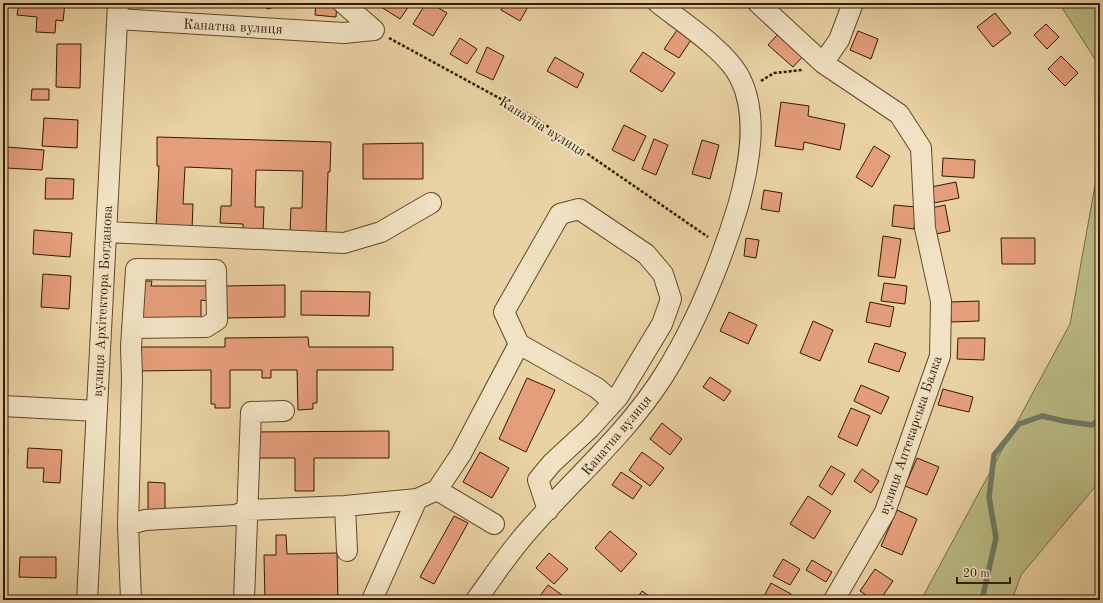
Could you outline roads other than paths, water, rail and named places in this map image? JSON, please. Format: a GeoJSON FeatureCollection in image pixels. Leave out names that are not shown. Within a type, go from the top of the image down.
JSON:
{"type":"FeatureCollection","features":[{"type":"Feature","properties":{"kind":"street","name":"Канатна вулиця"},"geometry":{"type":"LineString","coordinates":[[117,11],[344,33],[374,30],[343,3]]}},
{"type":"Feature","properties":{"kind":"street","name":"Канатна вулиця"},"geometry":{"type":"LineString","coordinates":[[476,600],[528,531],[605,451],[663,376],[690,330],[725,249],[744,185],[750,150],[750,121],[747,97],[740,78],[726,58],[658,3]]}},
{"type":"Feature","properties":{"kind":"street"},"geometry":{"type":"LineString","coordinates":[[758,3],[815,67],[839,40],[853,3]]}},
{"type":"Feature","properties":{"kind":"street","name":"вулиця Архітектора Богданова"},"geometry":{"type":"LineString","coordinates":[[88,600],[117,11]]}},
{"type":"Feature","properties":{"kind":"street","name":"вулиця Аптекарська Балка"},"geometry":{"type":"LineString","coordinates":[[815,67],[899,114],[921,148],[925,228],[940,301],[940,356],[888,505],[834,600]]}},
{"type":"Feature","properties":{"kind":"street"},"geometry":{"type":"LineString","coordinates":[[106,232],[344,244],[381,232],[431,203]]}},
{"type":"Feature","properties":{"kind":"street"},"geometry":{"type":"LineString","coordinates":[[548,510],[538,480],[552,463],[590,428],[613,402],[662,324],[671,299],[663,274],[646,254],[579,209],[560,214],[504,312],[519,344],[597,388],[613,402]]}},
{"type":"Feature","properties":{"kind":"street"},"geometry":{"type":"LineString","coordinates":[[131,600],[128,525],[132,328],[136,269],[216,270],[217,320],[206,327],[132,328]]}},
{"type":"Feature","properties":{"kind":"street"},"geometry":{"type":"LineString","coordinates":[[128,525],[145,520],[236,515],[247,510],[345,506],[417,499],[436,490],[461,454],[519,344]]}},
{"type":"Feature","properties":{"kind":"street"},"geometry":{"type":"LineString","coordinates":[[3,406],[97,411]]}},
{"type":"Feature","properties":{"kind":"street"},"geometry":{"type":"LineString","coordinates":[[244,600],[250,412],[284,411]]}},
{"type":"Feature","properties":{"kind":"street"},"geometry":{"type":"LineString","coordinates":[[436,490],[494,524]]}},
{"type":"Feature","properties":{"kind":"street"},"geometry":{"type":"LineString","coordinates":[[372,600],[417,499]]}},
{"type":"Feature","properties":{"kind":"street"},"geometry":{"type":"LineString","coordinates":[[345,506],[347,551]]}},
{"type":"Feature","properties":{"kind":"waterway"},"geometry":{"type":"LineString","coordinates":[[982,600],[996,538],[989,497],[994,455],[1019,424],[1042,416],[1092,425],[1100,419]]}}]}
